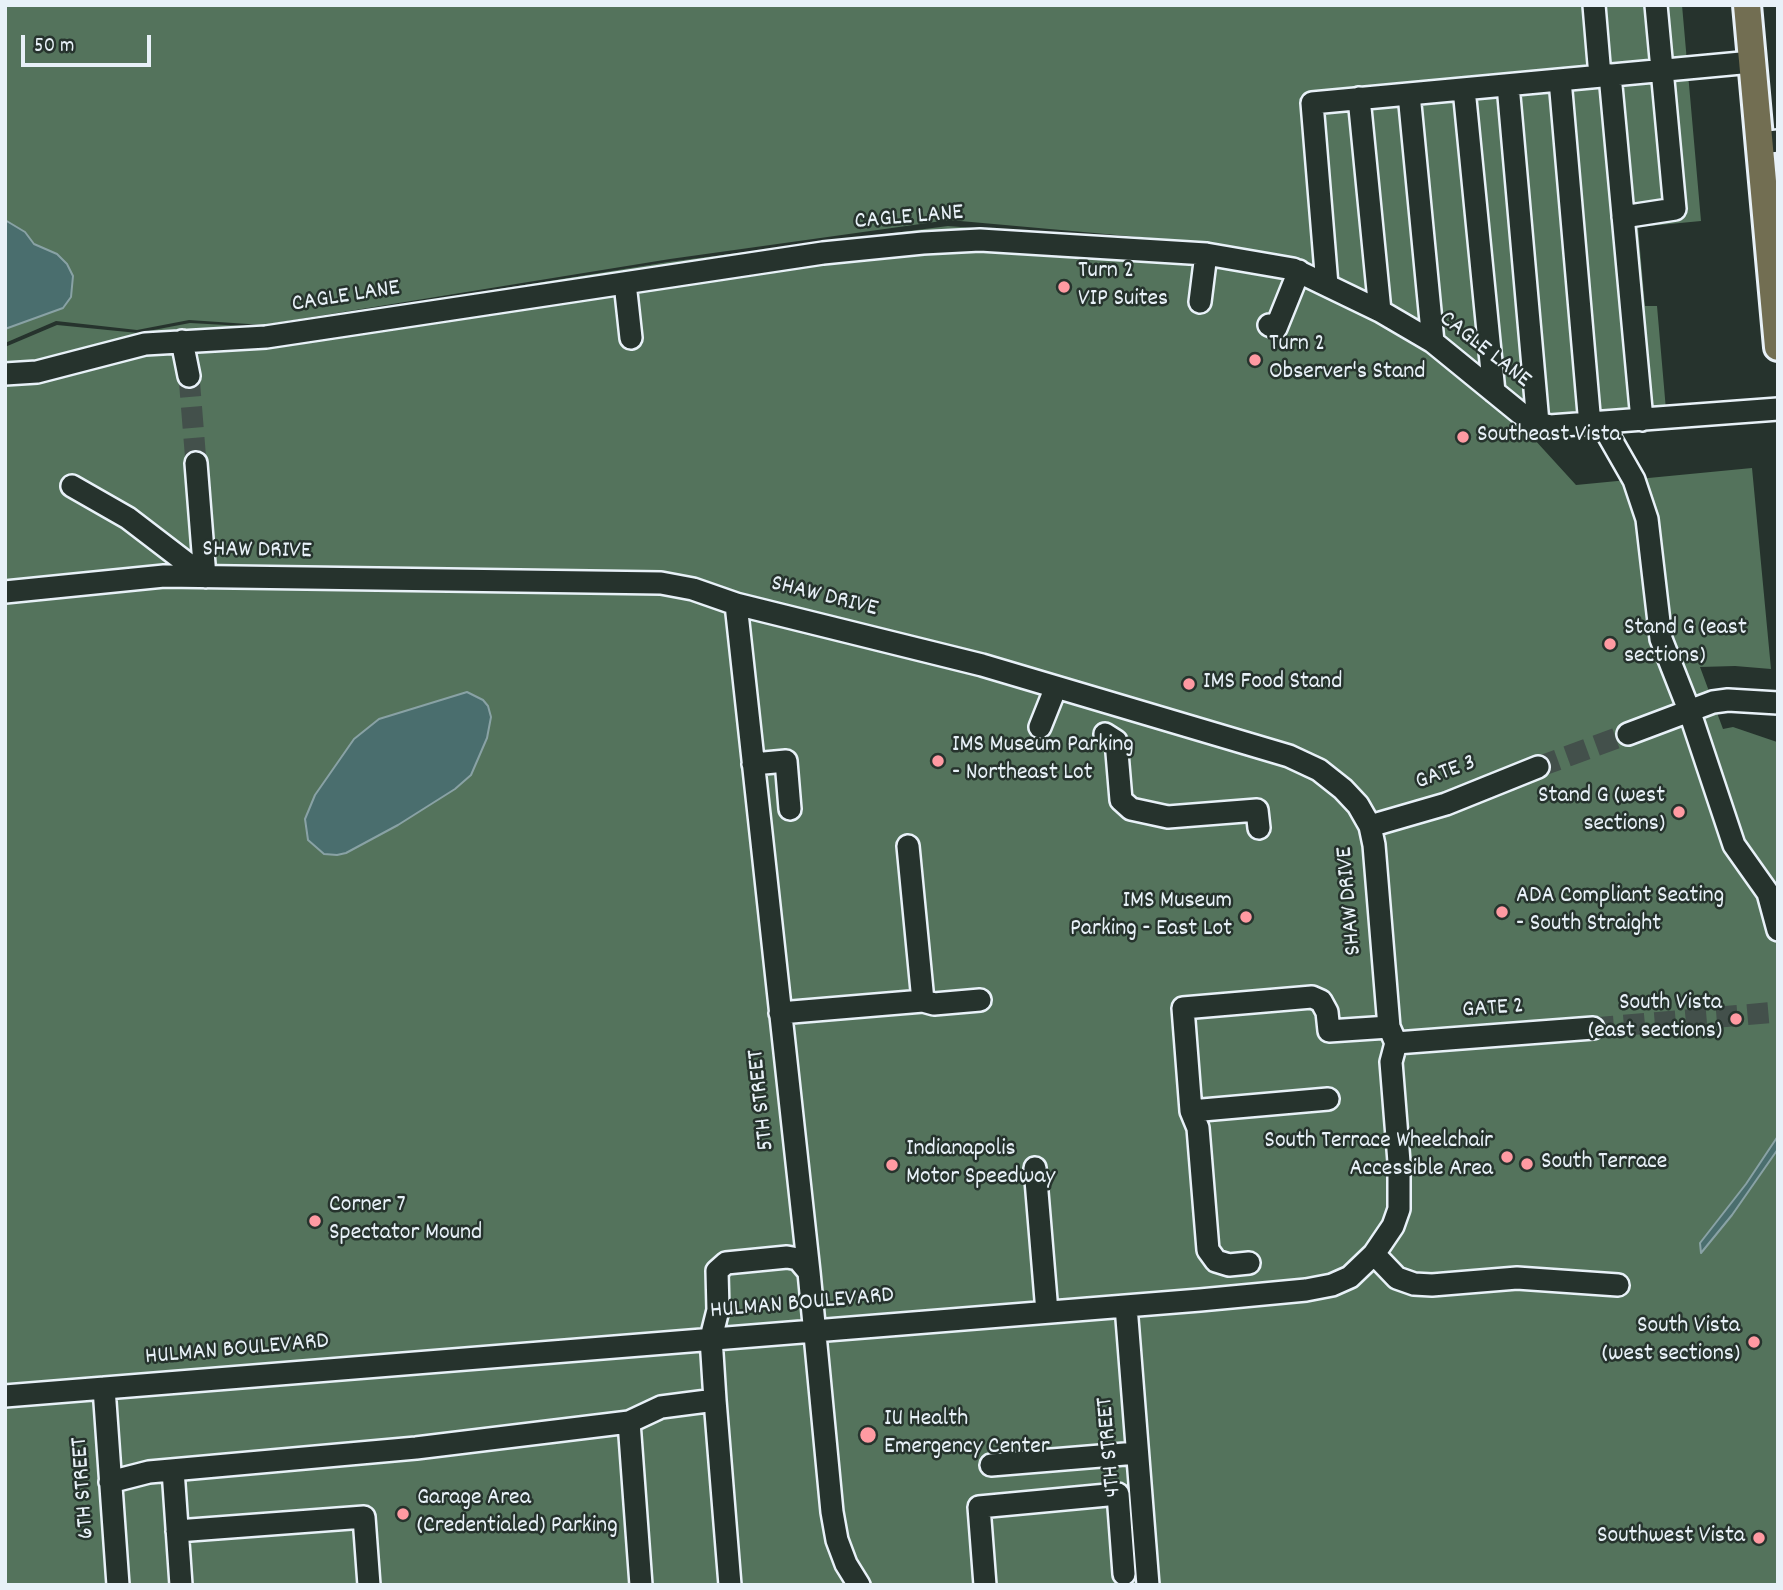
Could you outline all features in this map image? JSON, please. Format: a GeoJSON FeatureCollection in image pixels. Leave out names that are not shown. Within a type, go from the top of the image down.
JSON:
{"type":"FeatureCollection","features":[{"type":"Feature","properties":{"kind":"main road"},"geometry":{"type":"LineString","coordinates":[[1747,5],[1752,62],[1769,142],[1778,347]]}},
{"type":"Feature","properties":{"kind":"street"},"geometry":{"type":"LineString","coordinates":[[1594,5],[1623,217],[1642,420]]}},
{"type":"Feature","properties":{"kind":"street"},"geometry":{"type":"LineString","coordinates":[[1623,217],[1675,209],[1656,5]]}},
{"type":"Feature","properties":{"kind":"street"},"geometry":{"type":"LineString","coordinates":[[1327,285],[1312,103],[1752,62]]}},
{"type":"Feature","properties":{"kind":"street"},"geometry":{"type":"LineString","coordinates":[[1560,80],[1596,424],[1634,480],[1647,519],[1661,639],[1689,710],[1734,845],[1768,892],[1778,930]]}},
{"type":"Feature","properties":{"kind":"street"},"geometry":{"type":"LineString","coordinates":[[1508,85],[1538,423]]}},
{"type":"Feature","properties":{"kind":"street"},"geometry":{"type":"LineString","coordinates":[[1464,89],[1494,392]]}},
{"type":"Feature","properties":{"kind":"street"},"geometry":{"type":"LineString","coordinates":[[1409,94],[1433,342]]}},
{"type":"Feature","properties":{"kind":"street"},"geometry":{"type":"LineString","coordinates":[[1359,99],[1380,311]]}},
{"type":"Feature","properties":{"kind":"street","name":"CAGLE LANE"},"geometry":{"type":"LineString","coordinates":[[5,374],[37,372],[145,344],[266,337],[823,253],[961,241],[1206,254],[1299,271],[1380,311],[1433,342],[1520,413],[1538,423],[1565,427],[1778,409]]}},
{"type":"Feature","properties":{"kind":"street"},"geometry":{"type":"LineString","coordinates":[[1200,302],[1206,254]]}},
{"type":"Feature","properties":{"kind":"street"},"geometry":{"type":"LineString","coordinates":[[1269,325],[1276,328],[1299,271]]}},
{"type":"Feature","properties":{"kind":"street"},"geometry":{"type":"LineString","coordinates":[[625,282],[631,338]]}},
{"type":"Feature","properties":{"kind":"street"},"geometry":{"type":"LineString","coordinates":[[182,341],[189,376]]}},
{"type":"Feature","properties":{"kind":"street"},"geometry":{"type":"LineString","coordinates":[[196,463],[205,577]]}},
{"type":"Feature","properties":{"kind":"street"},"geometry":{"type":"LineString","coordinates":[[72,486],[128,518],[205,577]]}},
{"type":"Feature","properties":{"kind":"street","name":"SHAW DRIVE"},"geometry":{"type":"LineString","coordinates":[[5,592],[164,576],[661,583],[864,634],[1056,687],[1298,759],[1319,770],[1352,796],[1370,826],[1392,1035]]}},
{"type":"Feature","properties":{"kind":"street","name":"5TH STREET"},"geometry":{"type":"LineString","coordinates":[[736,604],[809,1272],[832,1512],[837,1540],[857,1585]]}},
{"type":"Feature","properties":{"kind":"street"},"geometry":{"type":"LineString","coordinates":[[1040,727],[1056,687]]}},
{"type":"Feature","properties":{"kind":"street"},"geometry":{"type":"LineString","coordinates":[[1628,734],[1689,710],[1728,699],[1778,703]]}},
{"type":"Feature","properties":{"kind":"street"},"geometry":{"type":"LineString","coordinates":[[1105,734],[1116,741],[1114,780],[1121,800],[1131,809],[1169,826]]}},
{"type":"Feature","properties":{"kind":"street"},"geometry":{"type":"LineString","coordinates":[[753,764],[786,761],[790,809]]}},
{"type":"Feature","properties":{"kind":"street","name":"GATE 3"},"geometry":{"type":"LineString","coordinates":[[1370,826],[1446,804],[1538,767]]}},
{"type":"Feature","properties":{"kind":"street"},"geometry":{"type":"LineString","coordinates":[[1148,827],[1258,819]]}},
{"type":"Feature","properties":{"kind":"street"},"geometry":{"type":"LineString","coordinates":[[908,846],[923,1001]]}},
{"type":"Feature","properties":{"kind":"street","name":"GATE 2"},"geometry":{"type":"LineString","coordinates":[[1192,1111],[1183,1008],[1312,997],[1321,1001],[1327,1012],[1329,1031],[1392,1035],[1593,1028]]}},
{"type":"Feature","properties":{"kind":"street"},"geometry":{"type":"LineString","coordinates":[[780,1013],[923,1001],[934,1004],[980,1000]]}},
{"type":"Feature","properties":{"kind":"street","name":"HULMAN BOULEVARD"},"geometry":{"type":"LineString","coordinates":[[5,1396],[1126,1306],[1332,1285],[1350,1277],[1374,1254],[1393,1226],[1399,1209],[1392,1035]]}},
{"type":"Feature","properties":{"kind":"street"},"geometry":{"type":"LineString","coordinates":[[1249,1263],[1229,1265],[1216,1261],[1208,1250],[1198,1128],[1192,1111],[1328,1099]]}},
{"type":"Feature","properties":{"kind":"street"},"geometry":{"type":"LineString","coordinates":[[1035,1168],[1047,1312]]}},
{"type":"Feature","properties":{"kind":"street"},"geometry":{"type":"LineString","coordinates":[[1374,1254],[1397,1278],[1414,1284],[1517,1278],[1618,1285]]}},
{"type":"Feature","properties":{"kind":"street"},"geometry":{"type":"LineString","coordinates":[[730,1585],[711,1338],[717,1321],[717,1271],[726,1263],[788,1257],[798,1259],[809,1272]]}},
{"type":"Feature","properties":{"kind":"street","name":"4TH STREET"},"geometry":{"type":"LineString","coordinates":[[1126,1306],[1148,1585]]}},
{"type":"Feature","properties":{"kind":"street","name":"6TH STREET"},"geometry":{"type":"LineString","coordinates":[[104,1388],[118,1585]]}},
{"type":"Feature","properties":{"kind":"street"},"geometry":{"type":"LineString","coordinates":[[110,1482],[149,1472],[416,1448],[629,1422],[661,1407],[715,1400]]}},
{"type":"Feature","properties":{"kind":"street"},"geometry":{"type":"LineString","coordinates":[[629,1422],[642,1585]]}},
{"type":"Feature","properties":{"kind":"street"},"geometry":{"type":"LineString","coordinates":[[991,1465],[1138,1453]]}},
{"type":"Feature","properties":{"kind":"street"},"geometry":{"type":"LineString","coordinates":[[173,1470],[181,1585]]}},
{"type":"Feature","properties":{"kind":"street"},"geometry":{"type":"LineString","coordinates":[[985,1585],[979,1507],[1118,1494],[1124,1574]]}},
{"type":"Feature","properties":{"kind":"street"},"geometry":{"type":"LineString","coordinates":[[177,1531],[364,1517],[369,1585]]}},
{"type":"Feature","properties":{"kind":"green space"},"geometry":{"type":"Polygon","coordinates":[[[5,5],[1682,5],[1701,221],[1638,227],[1645,306],[1657,306],[1666,410],[1553,419],[1532,411],[1426,327],[1328,274],[1327,266],[1195,242],[949,220],[670,259],[263,325],[189,320],[137,330],[56,321],[5,343],[5,5]]]}},
{"type":"Feature","properties":{"kind":"green space","name":"Indianapolis Motor Speedway"},"geometry":{"type":"Polygon","coordinates":[[[948,226],[1155,242],[1306,284],[1416,342],[1484,395],[1534,439],[1576,485],[1752,468],[1771,669],[1700,667],[1723,729],[1733,727],[1777,742],[1778,1585],[5,1585],[5,347],[57,325],[138,333],[190,323],[262,327],[668,262],[948,226]]]}},
{"type":"Feature","properties":{"kind":"water"},"geometry":{"type":"Polygon","coordinates":[[[5,220],[25,232],[34,244],[57,254],[67,264],[73,276],[71,297],[63,308],[5,329],[5,220]]]}},
{"type":"Feature","properties":{"kind":"water"},"geometry":{"type":"Polygon","coordinates":[[[467,692],[483,700],[491,717],[487,738],[471,775],[455,789],[398,825],[346,853],[324,854],[308,840],[305,819],[315,795],[354,739],[379,719],[467,692]]]}},
{"type":"Feature","properties":{"kind":"water"},"geometry":{"type":"Polygon","coordinates":[[[1778,1136],[1778,1149],[1732,1215],[1701,1253],[1700,1243],[1746,1184],[1778,1136]]]}},
{"type":"Feature","properties":{"kind":"tunnel"},"geometry":{"type":"LineString","coordinates":[[189,376],[196,463]]}},
{"type":"Feature","properties":{"kind":"tunnel"},"geometry":{"type":"LineString","coordinates":[[1538,767],[1628,734]]}},
{"type":"Feature","properties":{"kind":"tunnel"},"geometry":{"type":"LineString","coordinates":[[1593,1028],[1778,1012]]}},
{"type":"Feature","properties":{"kind":"place","name":"Turn 2 VIP Suites"},"geometry":{"type":"Point","coordinates":[1064,287]}},
{"type":"Feature","properties":{"kind":"place","name":"Turn 2 Observer's Stand"},"geometry":{"type":"Point","coordinates":[1255,360]}},
{"type":"Feature","properties":{"kind":"place","name":"Southeast Vista"},"geometry":{"type":"Point","coordinates":[1463,437]}},
{"type":"Feature","properties":{"kind":"place","name":"Stand G (east sections)"},"geometry":{"type":"Point","coordinates":[1610,644]}},
{"type":"Feature","properties":{"kind":"place","name":"IMS Food Stand"},"geometry":{"type":"Point","coordinates":[1189,684]}},
{"type":"Feature","properties":{"kind":"place","name":"IMS Museum Parking - Northeast Lot"},"geometry":{"type":"Point","coordinates":[938,761]}},
{"type":"Feature","properties":{"kind":"place","name":"Stand G (west sections)"},"geometry":{"type":"Point","coordinates":[1679,812]}},
{"type":"Feature","properties":{"kind":"place","name":"ADA Compliant Seating - South Straight"},"geometry":{"type":"Point","coordinates":[1502,912]}},
{"type":"Feature","properties":{"kind":"place","name":"IMS Museum Parking - East Lot"},"geometry":{"type":"Point","coordinates":[1246,917]}},
{"type":"Feature","properties":{"kind":"place","name":"South Vista (east sections)"},"geometry":{"type":"Point","coordinates":[1736,1019]}},
{"type":"Feature","properties":{"kind":"place","name":"South Terrace Wheelchair Accessible Area"},"geometry":{"type":"Point","coordinates":[1507,1157]}},
{"type":"Feature","properties":{"kind":"place","name":"South Terrace"},"geometry":{"type":"Point","coordinates":[1527,1164]}},
{"type":"Feature","properties":{"kind":"place","name":"Indianapolis Motor Speedway"},"geometry":{"type":"Point","coordinates":[892,1165]}},
{"type":"Feature","properties":{"kind":"place","name":"Corner 7 Spectator Mound"},"geometry":{"type":"Point","coordinates":[315,1221]}},
{"type":"Feature","properties":{"kind":"place","name":"South Vista (west sections)"},"geometry":{"type":"Point","coordinates":[1754,1342]}},
{"type":"Feature","properties":{"kind":"place","name":"IU Health Emergency Center"},"geometry":{"type":"Point","coordinates":[868,1435]}},
{"type":"Feature","properties":{"kind":"place","name":"Garage Area (Credentialed) Parking"},"geometry":{"type":"Point","coordinates":[403,1514]}},
{"type":"Feature","properties":{"kind":"place","name":"Southwest Vista"},"geometry":{"type":"Point","coordinates":[1759,1538]}}]}
